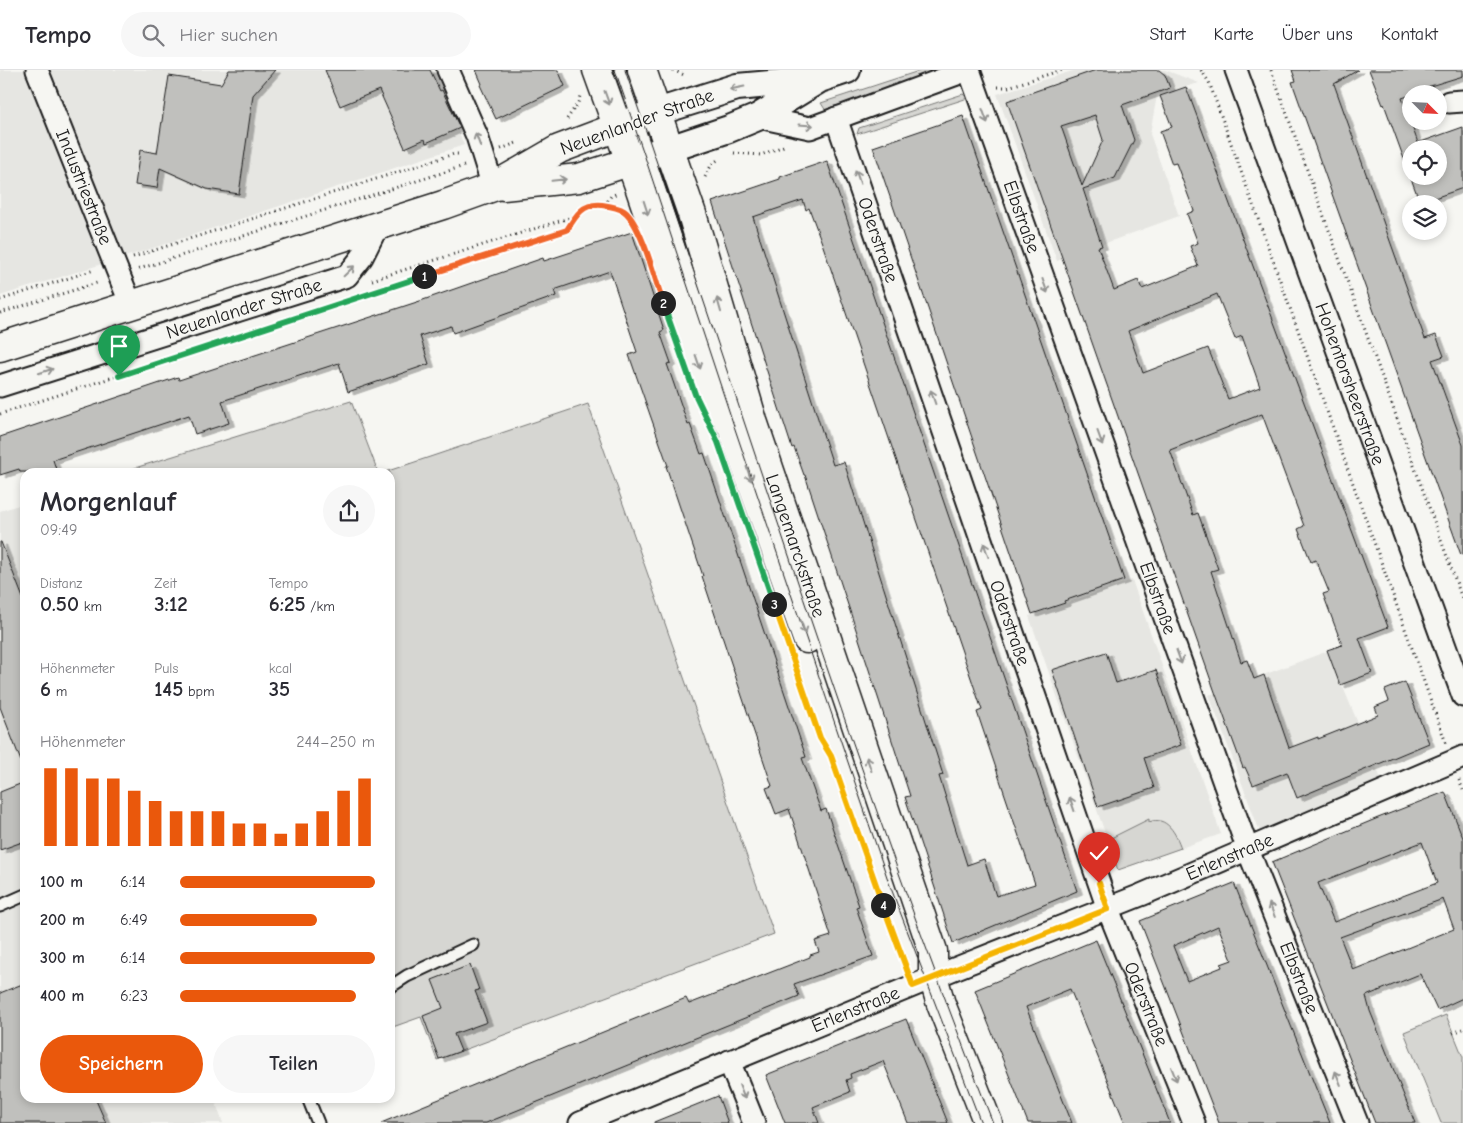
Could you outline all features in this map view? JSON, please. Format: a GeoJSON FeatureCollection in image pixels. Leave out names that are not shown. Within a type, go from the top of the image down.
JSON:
{"type":"FeatureCollection","features":[{"type":"Feature","properties":{"kind":"main road"},"geometry":{"type":"LineString","coordinates":[[597,70],[637,119],[650,156]]}},
{"type":"Feature","properties":{"kind":"main road"},"geometry":{"type":"LineString","coordinates":[[637,119],[642,70]]}},
{"type":"Feature","properties":{"kind":"main road","name":"Langemarckstraße"},"geometry":{"type":"LineString","coordinates":[[637,119],[650,156],[705,382],[739,418]]}},
{"type":"Feature","properties":{"kind":"main road","name":"Neuenlander Straße"},"geometry":{"type":"LineString","coordinates":[[0,347],[493,186],[558,149],[637,119]]}},
{"type":"Feature","properties":{"kind":"main road","name":"Langemarckstraße"},"geometry":{"type":"LineString","coordinates":[[650,156],[692,214],[739,418],[918,956],[923,982],[941,1004],[988,1123]]}},
{"type":"Feature","properties":{"kind":"main road","name":"Neuenlander Straße"},"geometry":{"type":"LineString","coordinates":[[493,186],[579,178],[650,156]]}},
{"type":"Feature","properties":{"kind":"street","name":"Industriestraße"},"geometry":{"type":"LineString","coordinates":[[37,70],[131,305]]}},
{"type":"Feature","properties":{"kind":"street"},"geometry":{"type":"LineString","coordinates":[[448,70],[477,136],[493,186]]}},
{"type":"Feature","properties":{"kind":"street","name":"Neuenlander Straße"},"geometry":{"type":"LineString","coordinates":[[637,119],[736,87],[820,79],[848,70]]}},
{"type":"Feature","properties":{"kind":"street"},"geometry":{"type":"LineString","coordinates":[[758,116],[810,128],[969,70]]}},
{"type":"Feature","properties":{"kind":"street","name":"Elbstraße"},"geometry":{"type":"LineString","coordinates":[[969,70],[1248,850],[1356,1123]]}},
{"type":"Feature","properties":{"kind":"street","name":"Hohentorsheerstraße"},"geometry":{"type":"LineString","coordinates":[[1236,70],[1463,696]]}},
{"type":"Feature","properties":{"kind":"street","name":"Neuenlander Straße"},"geometry":{"type":"LineString","coordinates":[[650,156],[730,129],[758,116],[820,79]]}},
{"type":"Feature","properties":{"kind":"street","name":"Oderstraße"},"geometry":{"type":"LineString","coordinates":[[836,118],[1108,909],[1194,1123]]}},
{"type":"Feature","properties":{"kind":"street","name":"Neuenlander Straße"},"geometry":{"type":"LineString","coordinates":[[0,386],[347,276],[362,257],[378,225]]}},
{"type":"Feature","properties":{"kind":"street","name":"Erlenstraße"},"geometry":{"type":"LineString","coordinates":[[580,1123],[923,982],[1108,909],[1458,759]]}},
{"type":"Feature","properties":{"kind":"street"},"geometry":{"type":"LineString","coordinates":[[729,1061],[754,1123]]}},
{"type":"Feature","properties":{"kind":"lane"},"geometry":{"type":"LineString","coordinates":[[620,70],[637,119]]}},
{"type":"Feature","properties":{"kind":"lane"},"geometry":{"type":"LineString","coordinates":[[0,906],[20,897]]}},
{"type":"Feature","properties":{"kind":"lane"},"geometry":{"type":"LineString","coordinates":[[395,984],[473,945]]}},
{"type":"Feature","properties":{"kind":"lane"},"geometry":{"type":"LineString","coordinates":[[310,1103],[318,1123]]}},
{"type":"Feature","properties":{"kind":"path"},"geometry":{"type":"LineString","coordinates":[[673,70],[686,76]]}},
{"type":"Feature","properties":{"kind":"path"},"geometry":{"type":"LineString","coordinates":[[1008,87],[1062,70]]}},
{"type":"Feature","properties":{"kind":"path"},"geometry":{"type":"LineString","coordinates":[[1201,70],[1209,82],[1458,759],[1463,790]]}},
{"type":"Feature","properties":{"kind":"path"},"geometry":{"type":"LineString","coordinates":[[1271,70],[1463,601]]}},
{"type":"Feature","properties":{"kind":"path"},"geometry":{"type":"LineString","coordinates":[[569,118],[578,103],[580,95]]}},
{"type":"Feature","properties":{"kind":"path"},"geometry":{"type":"LineString","coordinates":[[727,155],[733,153],[761,155]]}},
{"type":"Feature","properties":{"kind":"path"},"geometry":{"type":"LineString","coordinates":[[0,313],[117,269],[454,154],[484,155]]}},
{"type":"Feature","properties":{"kind":"path"},"geometry":{"type":"LineString","coordinates":[[0,300],[117,269],[461,167],[484,155]]}},
{"type":"Feature","properties":{"kind":"path"},"geometry":{"type":"LineString","coordinates":[[712,164],[721,158]]}},
{"type":"Feature","properties":{"kind":"path"},"geometry":{"type":"LineString","coordinates":[[0,414],[567,230],[581,209],[592,205],[614,207],[624,211],[628,216]]}},
{"type":"Feature","properties":{"kind":"path"},"geometry":{"type":"LineString","coordinates":[[790,652],[820,738],[831,756],[923,982]]}},
{"type":"Feature","properties":{"kind":"path"},"geometry":{"type":"LineString","coordinates":[[1453,1033],[1463,1029]]}},
{"type":"Feature","properties":{"kind":"shaded area"},"geometry":{"type":"Polygon","coordinates":[[[0,70],[433,70],[464,145],[150,249],[0,296],[0,70]]]}},
{"type":"Feature","properties":{"kind":"shaded area"},"geometry":{"type":"Polygon","coordinates":[[[922,70],[952,70],[826,111],[821,103],[922,70]]]}},
{"type":"Feature","properties":{"kind":"shaded area"},"geometry":{"type":"Polygon","coordinates":[[[1076,70],[1165,70],[1199,83],[1157,95],[1150,134],[1179,216],[1057,261],[997,94],[1076,70]]]}},
{"type":"Feature","properties":{"kind":"shaded area"},"geometry":{"type":"Polygon","coordinates":[[[963,94],[968,98],[857,134],[859,128],[963,94]]]}},
{"type":"Feature","properties":{"kind":"shaded area"},"geometry":{"type":"Polygon","coordinates":[[[351,401],[376,468],[135,468],[351,401]]]}},
{"type":"Feature","properties":{"kind":"shaded area"},"geometry":{"type":"Polygon","coordinates":[[[588,404],[774,934],[437,1060],[421,1017],[395,1026],[395,469],[588,404]]]}},
{"type":"Feature","properties":{"kind":"shaded area"},"geometry":{"type":"Polygon","coordinates":[[[20,505],[20,1103],[216,1103],[223,1123],[0,1123],[0,511],[20,505]]]}},
{"type":"Feature","properties":{"kind":"shaded area"},"geometry":{"type":"Polygon","coordinates":[[[1132,580],[1221,834],[1118,870],[1029,616],[1132,580]]]}},
{"type":"Feature","properties":{"kind":"shaded area"},"geometry":{"type":"Polygon","coordinates":[[[1328,651],[1382,781],[1260,832],[1209,695],[1328,651]]]}},
{"type":"Feature","properties":{"kind":"shaded area"},"geometry":{"type":"Polygon","coordinates":[[[1149,819],[1149,822],[1161,821],[1166,823],[1181,848],[1118,870],[1108,843],[1110,842],[1109,839],[1149,819]]]}},
{"type":"Feature","properties":{"kind":"shaded area"},"geometry":{"type":"Polygon","coordinates":[[[1446,1015],[1463,1057],[1463,1123],[1441,1123],[1404,1032],[1446,1015]]]}},
{"type":"Feature","properties":{"kind":"building"},"geometry":{"type":"Polygon","coordinates":[[[229,70],[275,70],[253,95],[239,194],[207,189],[160,168],[157,188],[135,185],[140,150],[157,153],[169,76],[221,84],[229,70]]]}},
{"type":"Feature","properties":{"kind":"building"},"geometry":{"type":"Polygon","coordinates":[[[325,70],[430,70],[460,128],[426,143],[425,139],[405,148],[379,90],[340,106],[325,70]]]}},
{"type":"Feature","properties":{"kind":"building"},"geometry":{"type":"Polygon","coordinates":[[[476,70],[558,70],[565,86],[496,119],[480,85],[482,84],[476,70]]]}},
{"type":"Feature","properties":{"kind":"building"},"geometry":{"type":"Polygon","coordinates":[[[1096,70],[1159,70],[1165,75],[1170,88],[1122,105],[1134,140],[1115,178],[1083,189],[1102,246],[1098,247],[1114,290],[1138,280],[1142,289],[1198,266],[1190,246],[1198,243],[1187,214],[1194,211],[1176,163],[1172,164],[1160,131],[1172,127],[1160,96],[1186,87],[1388,627],[1359,638],[1372,673],[1340,685],[1327,650],[1342,645],[1323,594],[1329,592],[1316,560],[1311,562],[1298,529],[1304,526],[1262,414],[1170,450],[1193,515],[1198,513],[1218,569],[1211,571],[1241,662],[1247,660],[1254,679],[1264,675],[1289,748],[1318,737],[1318,739],[1378,715],[1375,707],[1389,701],[1385,690],[1405,682],[1429,743],[1297,798],[1287,772],[1253,785],[1245,767],[1243,768],[1215,692],[1007,101],[1096,70]],[[1095,115],[1061,126],[1082,186],[1103,140],[1095,115]],[[1217,294],[1128,331],[1143,373],[1208,348],[1228,399],[1260,387],[1242,336],[1235,339],[1217,294]]]}},
{"type":"Feature","properties":{"kind":"building"},"geometry":{"type":"Polygon","coordinates":[[[1292,70],[1358,70],[1334,84],[1425,339],[1436,335],[1444,356],[1432,360],[1463,445],[1463,554],[1461,555],[1292,82],[1296,81],[1292,70]]]}},
{"type":"Feature","properties":{"kind":"building"},"geometry":{"type":"Polygon","coordinates":[[[1369,70],[1463,70],[1463,76],[1434,85],[1402,85],[1402,130],[1413,130],[1417,140],[1402,140],[1402,154],[1369,70]]]}},
{"type":"Feature","properties":{"kind":"building"},"geometry":{"type":"Polygon","coordinates":[[[963,116],[1124,580],[1032,614],[873,147],[963,116]]]}},
{"type":"Feature","properties":{"kind":"building"},"geometry":{"type":"Polygon","coordinates":[[[1463,127],[1463,188],[1443,195],[1417,195],[1413,185],[1447,185],[1447,140],[1426,140],[1463,127]]]}},
{"type":"Feature","properties":{"kind":"building"},"geometry":{"type":"Polygon","coordinates":[[[827,161],[1077,891],[953,943],[905,797],[910,796],[848,605],[805,475],[794,447],[792,448],[712,202],[780,179],[780,177],[827,161]],[[803,200],[753,217],[833,465],[844,462],[943,775],[939,776],[967,865],[984,859],[996,896],[1035,884],[977,712],[982,710],[822,243],[809,208],[806,210],[803,200]]]}},
{"type":"Feature","properties":{"kind":"building"},"geometry":{"type":"Polygon","coordinates":[[[632,232],[664,330],[660,332],[671,363],[667,364],[688,425],[690,424],[701,454],[704,453],[806,757],[802,758],[821,811],[826,809],[859,906],[856,907],[873,956],[794,984],[799,996],[486,1123],[381,1123],[686,998],[689,1004],[810,957],[810,955],[819,952],[815,941],[831,936],[789,809],[776,814],[766,788],[772,786],[666,466],[668,466],[629,355],[637,352],[610,271],[554,290],[556,296],[453,333],[451,326],[420,336],[429,364],[348,392],[339,363],[222,401],[229,423],[195,434],[189,415],[53,460],[56,468],[20,468],[20,472],[19,469],[0,475],[0,437],[178,377],[179,380],[423,300],[543,258],[544,261],[632,232]]]}},
{"type":"Feature","properties":{"kind":"building"},"geometry":{"type":"Polygon","coordinates":[[[1,542],[20,590],[20,759],[0,707],[1,542]]]}},
{"type":"Feature","properties":{"kind":"building"},"geometry":{"type":"Polygon","coordinates":[[[1106,652],[1116,683],[1156,670],[1181,745],[1144,758],[1154,788],[1098,807],[1052,670],[1106,652]]]}},
{"type":"Feature","properties":{"kind":"building"},"geometry":{"type":"Polygon","coordinates":[[[20,784],[20,843],[0,850],[0,792],[20,784]]]}},
{"type":"Feature","properties":{"kind":"building"},"geometry":{"type":"Polygon","coordinates":[[[1445,792],[1463,838],[1463,998],[1437,1010],[1420,974],[1366,996],[1370,1011],[1415,1123],[1375,1123],[1272,862],[1445,792]],[[1422,842],[1318,883],[1334,922],[1437,883],[1422,842]],[[1443,899],[1340,937],[1353,970],[1454,929],[1443,899]]]}},
{"type":"Feature","properties":{"kind":"building"},"geometry":{"type":"Polygon","coordinates":[[[1234,883],[1330,1123],[1219,1123],[1140,921],[1234,883]],[[1218,926],[1173,946],[1187,981],[1222,967],[1221,964],[1232,960],[1218,926]]]}},
{"type":"Feature","properties":{"kind":"building"},"geometry":{"type":"Polygon","coordinates":[[[1096,940],[1170,1123],[1125,1123],[1070,989],[1026,1007],[1072,1123],[1028,1123],[975,990],[1096,940]]]}},
{"type":"Feature","properties":{"kind":"building"},"geometry":{"type":"Polygon","coordinates":[[[470,965],[479,990],[475,991],[487,1022],[454,1034],[461,1051],[439,1059],[423,1016],[443,1008],[432,980],[470,965]]]}},
{"type":"Feature","properties":{"kind":"building"},"geometry":{"type":"Polygon","coordinates":[[[20,985],[20,1103],[97,1103],[106,1123],[0,1123],[0,993],[20,985]]]}},
{"type":"Feature","properties":{"kind":"building"},"geometry":{"type":"Polygon","coordinates":[[[906,1019],[948,1123],[908,1123],[883,1061],[850,1074],[851,1078],[846,1080],[850,1092],[813,1107],[819,1123],[785,1123],[766,1075],[906,1019]]]}},
{"type":"Feature","properties":{"kind":"building"},"geometry":{"type":"Polygon","coordinates":[[[718,1096],[728,1123],[654,1123],[654,1122],[718,1096]]]}},
{"type":"Feature","properties":{"kind":"tram line"},"geometry":{"type":"LineString","coordinates":[[615,70],[889,883],[981,1123]]}},
{"type":"Feature","properties":{"kind":"tram line"},"geometry":{"type":"LineString","coordinates":[[625,70],[803,598],[895,862],[993,1123]]}},
{"type":"Feature","properties":{"kind":"route"},"geometry":{"type":"LineString","coordinates":[[119,376],[567,230],[581,209],[592,205],[604,205],[624,211],[632,220],[639,233],[695,394],[718,442],[820,738],[831,756],[913,986],[1108,909],[1099,883]]}}]}
